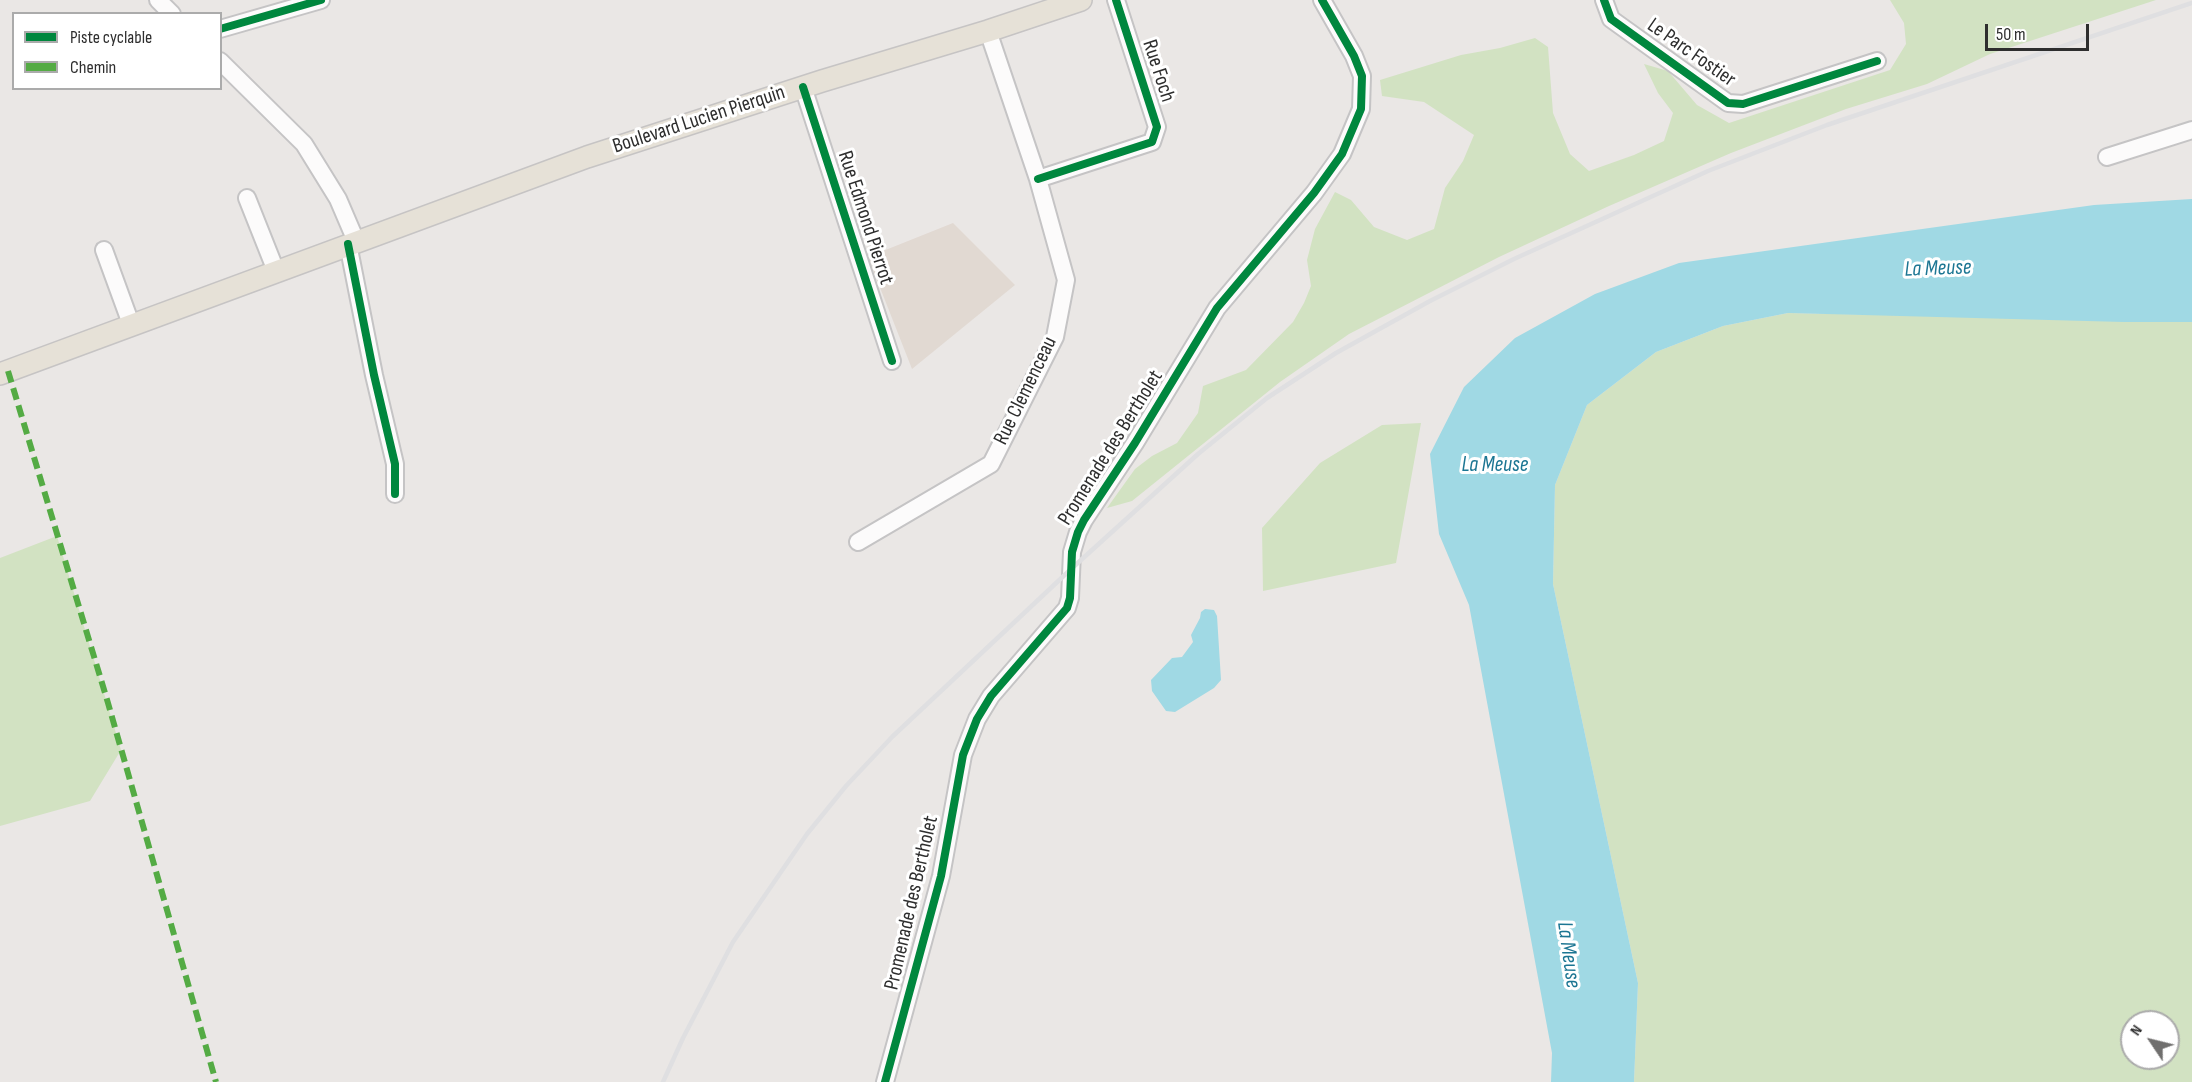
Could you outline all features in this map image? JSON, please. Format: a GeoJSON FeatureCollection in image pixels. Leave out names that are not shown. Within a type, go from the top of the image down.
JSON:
{"type":"FeatureCollection","features":[{"type":"Feature","properties":{"kind":"main road","name":"Boulevard Lucien Pierquin"},"geometry":{"type":"LineString","coordinates":[[0,374],[586,157],[803,87],[988,32],[1081,0]]}},
{"type":"Feature","properties":{"kind":"street"},"geometry":{"type":"LineString","coordinates":[[158,0],[170,12]]}},
{"type":"Feature","properties":{"kind":"street"},"geometry":{"type":"LineString","coordinates":[[222,28],[297,3],[321,0]]}},
{"type":"Feature","properties":{"kind":"street","name":"Rue Foch"},"geometry":{"type":"LineString","coordinates":[[1038,179],[1152,142],[1157,127],[1116,0]]}},
{"type":"Feature","properties":{"kind":"street","name":"Promenade des Bertholet"},"geometry":{"type":"LineString","coordinates":[[885,1082],[907,1008],[915,968],[941,876],[963,755],[977,719],[991,696],[1066,608],[1070,598],[1072,552],[1078,532],[1217,308],[1314,193],[1342,154],[1361,110],[1362,76],[1354,56],[1322,0]]}},
{"type":"Feature","properties":{"kind":"street","name":"Le Parc Fostier"},"geometry":{"type":"LineString","coordinates":[[1604,0],[1611,19],[1728,103],[1743,104],[1877,61]]}},
{"type":"Feature","properties":{"kind":"street","name":"Rue Clemenceau"},"geometry":{"type":"LineString","coordinates":[[858,542],[991,464],[1054,337],[1066,280],[1038,179],[988,32]]}},
{"type":"Feature","properties":{"kind":"street"},"geometry":{"type":"LineString","coordinates":[[222,64],[304,144],[338,199],[352,242],[374,375],[395,464],[395,494]]}},
{"type":"Feature","properties":{"kind":"street","name":"Rue Edmond Pierrot"},"geometry":{"type":"LineString","coordinates":[[803,87],[892,361]]}},
{"type":"Feature","properties":{"kind":"street"},"geometry":{"type":"LineString","coordinates":[[2107,157],[2192,130]]}},
{"type":"Feature","properties":{"kind":"street"},"geometry":{"type":"LineString","coordinates":[[247,198],[276,272]]}},
{"type":"Feature","properties":{"kind":"street"},"geometry":{"type":"LineString","coordinates":[[104,250],[131,324]]}},
{"type":"Feature","properties":{"kind":"shaded area"},"geometry":{"type":"Polygon","coordinates":[[[953,223],[1015,285],[912,369],[868,257],[953,223]]]}},
{"type":"Feature","properties":{"kind":"green space"},"geometry":{"type":"Polygon","coordinates":[[[1890,0],[2156,0],[1990,54],[1927,84],[1846,109],[1731,153],[1499,257],[1349,334],[1280,382],[1132,501],[1107,508],[1135,469],[1152,456],[1177,443],[1198,413],[1203,386],[1246,370],[1293,322],[1311,286],[1307,260],[1315,229],[1335,192],[1351,200],[1374,227],[1407,240],[1434,229],[1445,188],[1463,161],[1474,135],[1424,102],[1382,96],[1380,80],[1461,55],[1500,48],[1535,38],[1548,47],[1553,113],[1570,154],[1589,171],[1634,155],[1664,141],[1673,113],[1658,93],[1644,64],[1668,71],[1697,105],[1729,123],[1890,70],[1906,44],[1904,23],[1890,0]]]}},
{"type":"Feature","properties":{"kind":"green space"},"geometry":{"type":"Polygon","coordinates":[[[1788,313],[2192,321],[2192,1082],[1634,1082],[1638,983],[1553,584],[1555,485],[1587,405],[1656,352],[1723,326],[1788,313]]]}},
{"type":"Feature","properties":{"kind":"green space"},"geometry":{"type":"Polygon","coordinates":[[[1421,423],[1396,563],[1263,591],[1262,528],[1320,463],[1382,425],[1421,423]]]}},
{"type":"Feature","properties":{"kind":"green space"},"geometry":{"type":"Polygon","coordinates":[[[57,536],[121,750],[90,801],[0,826],[0,558],[57,536]]]}},
{"type":"Feature","properties":{"kind":"water","name":"La Meuse"},"geometry":{"type":"Polygon","coordinates":[[[2192,199],[2192,322],[1788,313],[1723,326],[1656,352],[1587,405],[1555,485],[1553,584],[1638,983],[1634,1082],[1551,1082],[1552,1053],[1469,605],[1439,534],[1430,454],[1464,387],[1515,338],[1595,294],[1679,263],[2094,205],[2192,199]]]}},
{"type":"Feature","properties":{"kind":"water"},"geometry":{"type":"Polygon","coordinates":[[[1205,609],[1214,610],[1217,616],[1221,680],[1214,688],[1175,712],[1166,711],[1152,691],[1151,680],[1172,658],[1182,657],[1193,642],[1191,635],[1201,612],[1205,609]]]}},
{"type":"Feature","properties":{"kind":"railway"},"geometry":{"type":"LineString","coordinates":[[663,1082],[733,942],[807,834],[846,786],[892,737],[1070,570],[1198,454],[1267,398],[1336,353],[1430,301],[1514,259],[1708,171],[1827,125],[2192,3]]}},
{"type":"Feature","properties":{"kind":"marked path"},"geometry":{"type":"LineString","coordinates":[[8,371],[108,703],[216,1082]]}},
{"type":"Feature","properties":{"kind":"cycle path"},"geometry":{"type":"LineString","coordinates":[[222,28],[321,0]]}},
{"type":"Feature","properties":{"kind":"cycle path"},"geometry":{"type":"LineString","coordinates":[[1038,179],[1152,142],[1157,127],[1116,0]]}},
{"type":"Feature","properties":{"kind":"cycle path"},"geometry":{"type":"LineString","coordinates":[[885,1082],[941,876],[963,755],[977,719],[991,696],[1067,608],[1070,598],[1072,552],[1084,520],[1135,443],[1217,308],[1314,193],[1342,154],[1361,109],[1362,76],[1354,56],[1322,0]]}},
{"type":"Feature","properties":{"kind":"cycle path"},"geometry":{"type":"LineString","coordinates":[[1604,0],[1611,19],[1728,103],[1743,104],[1877,61]]}},
{"type":"Feature","properties":{"kind":"cycle path"},"geometry":{"type":"LineString","coordinates":[[803,87],[892,361]]}},
{"type":"Feature","properties":{"kind":"cycle path"},"geometry":{"type":"LineString","coordinates":[[348,244],[374,375],[395,464],[395,494]]}}]}
